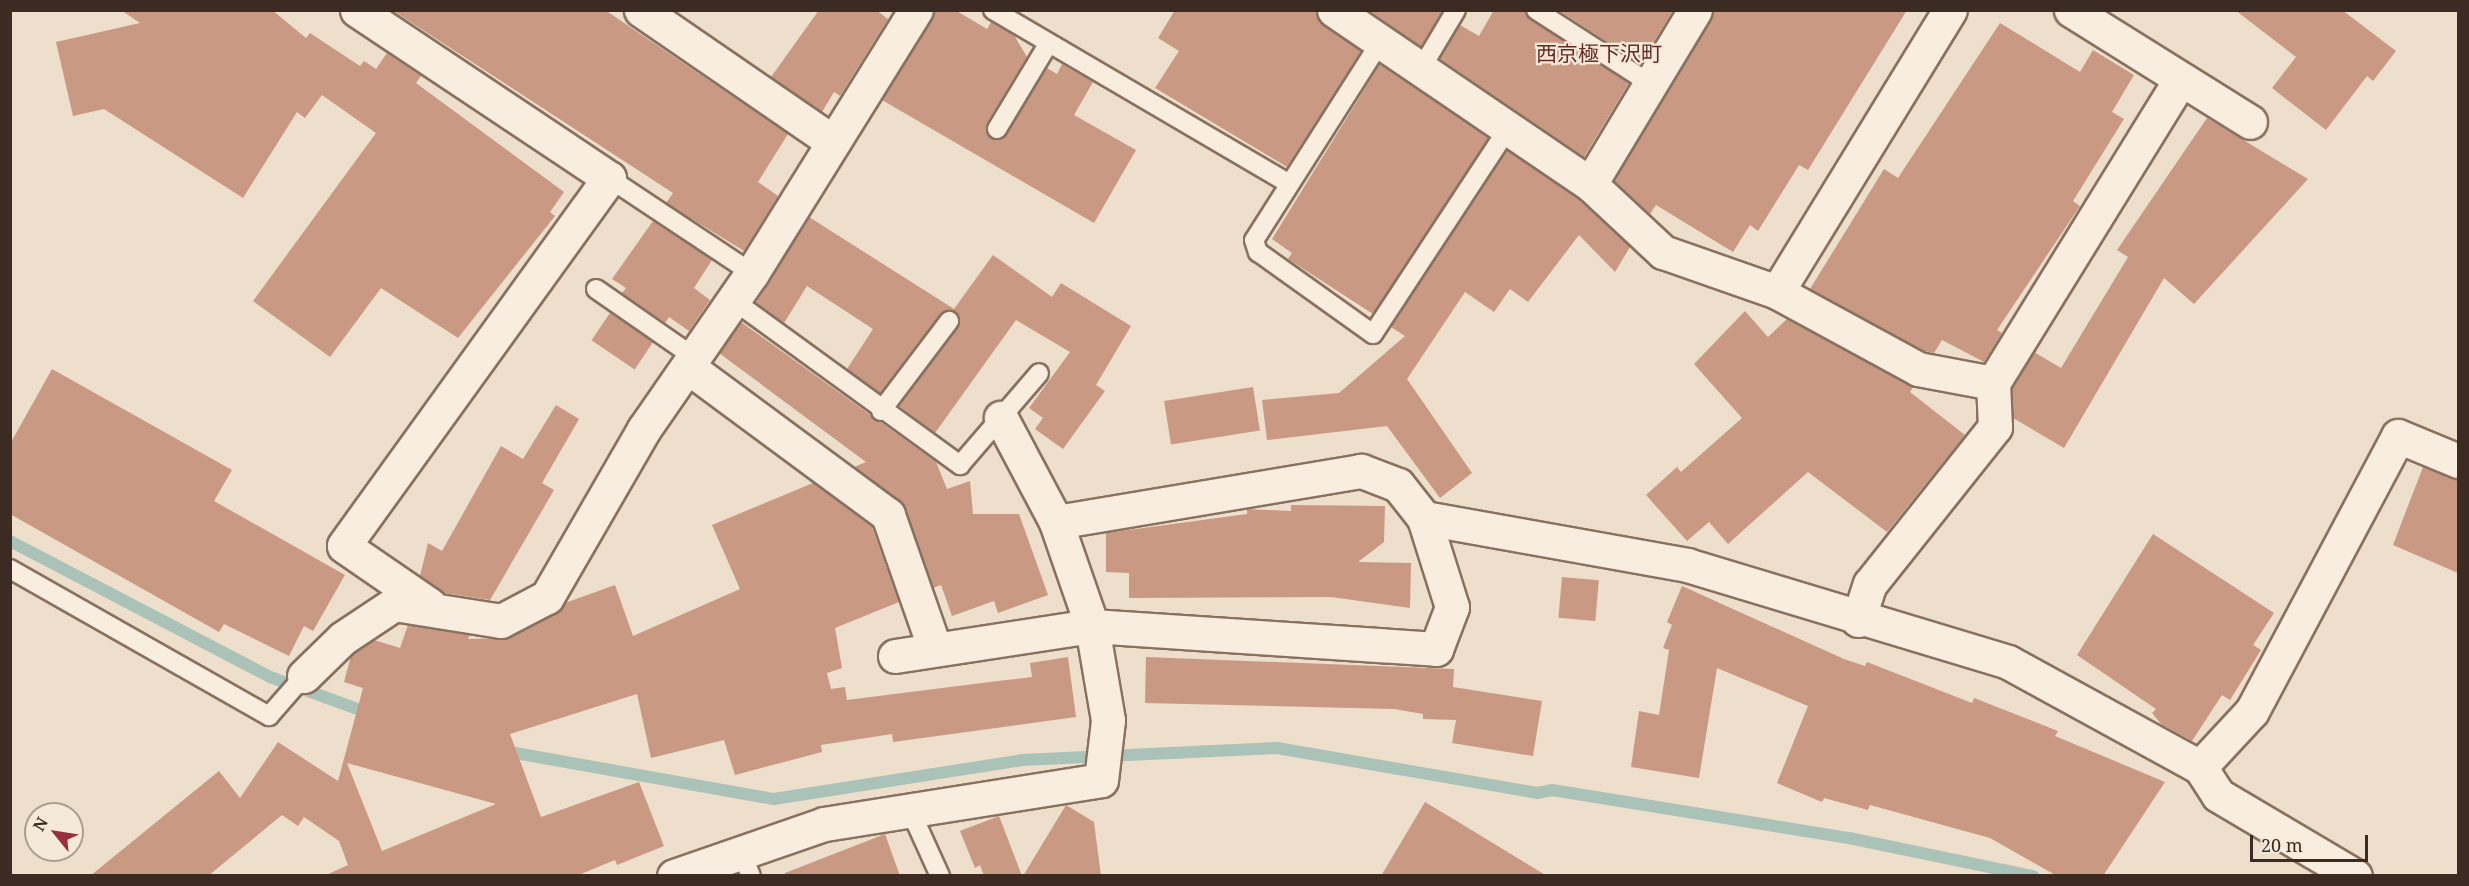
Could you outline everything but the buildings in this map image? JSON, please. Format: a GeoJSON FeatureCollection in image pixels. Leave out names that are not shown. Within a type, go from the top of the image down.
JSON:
{"type":"FeatureCollection","features":[{"type":"Feature","properties":{"kind":"street"},"geometry":{"type":"LineString","coordinates":[[357,10],[609,178],[344,546],[430,605]]}},
{"type":"Feature","properties":{"kind":"street"},"geometry":{"type":"LineString","coordinates":[[641,10],[833,142]]}},
{"type":"Feature","properties":{"kind":"street"},"geometry":{"type":"LineString","coordinates":[[304,676],[343,638],[394,604],[430,605],[501,621],[547,597],[644,429],[752,273],[916,10]]}},
{"type":"Feature","properties":{"kind":"street"},"geometry":{"type":"LineString","coordinates":[[1334,10],[1590,184],[1663,252],[1776,292],[1918,369],[1993,383]]}},
{"type":"Feature","properties":{"kind":"street"},"geometry":{"type":"LineString","coordinates":[[1590,184],[1695,10]]}},
{"type":"Feature","properties":{"kind":"street"},"geometry":{"type":"LineString","coordinates":[[1776,292],[1950,10]]}},
{"type":"Feature","properties":{"kind":"street"},"geometry":{"type":"LineString","coordinates":[[2071,10],[2250,122]]}},
{"type":"Feature","properties":{"kind":"street"},"geometry":{"type":"LineString","coordinates":[[1858,620],[1870,584],[1995,427],[1993,383],[2181,79]]}},
{"type":"Feature","properties":{"kind":"street"},"geometry":{"type":"LineString","coordinates":[[691,362],[888,515],[935,649]]}},
{"type":"Feature","properties":{"kind":"street"},"geometry":{"type":"LineString","coordinates":[[674,876],[745,863],[824,824],[1101,780],[1108,720],[1092,626],[1056,522],[1001,418]]}},
{"type":"Feature","properties":{"kind":"street"},"geometry":{"type":"LineString","coordinates":[[2200,767],[2252,711],[2398,436],[2458,461]]}},
{"type":"Feature","properties":{"kind":"street"},"geometry":{"type":"LineString","coordinates":[[895,656],[1092,626],[1436,649],[1452,608],[1424,518],[1398,485],[1361,471],[1056,522]]}},
{"type":"Feature","properties":{"kind":"street"},"geometry":{"type":"LineString","coordinates":[[1424,518],[1688,565],[1858,620],[2008,662],[2200,767],[2218,795],[2338,871]]}},
{"type":"Feature","properties":{"kind":"lane"},"geometry":{"type":"LineString","coordinates":[[993,10],[1047,46],[1289,184]]}},
{"type":"Feature","properties":{"kind":"lane"},"geometry":{"type":"LineString","coordinates":[[1422,68],[1456,10]]}},
{"type":"Feature","properties":{"kind":"lane"},"geometry":{"type":"LineString","coordinates":[[1536,10],[1651,84]]}},
{"type":"Feature","properties":{"kind":"lane"},"geometry":{"type":"LineString","coordinates":[[1381,41],[1254,240],[1258,252],[1373,334],[1509,127]]}},
{"type":"Feature","properties":{"kind":"lane"},"geometry":{"type":"LineString","coordinates":[[996,129],[1047,46]]}},
{"type":"Feature","properties":{"kind":"lane"},"geometry":{"type":"LineString","coordinates":[[609,178],[752,273]]}},
{"type":"Feature","properties":{"kind":"lane"},"geometry":{"type":"LineString","coordinates":[[596,289],[691,362]]}},
{"type":"Feature","properties":{"kind":"lane"},"geometry":{"type":"LineString","coordinates":[[733,300],[881,411],[960,465],[1039,373]]}},
{"type":"Feature","properties":{"kind":"lane"},"geometry":{"type":"LineString","coordinates":[[881,411],[949,321]]}},
{"type":"Feature","properties":{"kind":"lane"},"geometry":{"type":"LineString","coordinates":[[10,569],[269,716],[304,676]]}},
{"type":"Feature","properties":{"kind":"lane"},"geometry":{"type":"LineString","coordinates":[[911,812],[940,876]]}},
{"type":"Feature","properties":{"kind":"waterway"},"geometry":{"type":"LineString","coordinates":[[10,541],[270,677],[371,714]]}},
{"type":"Feature","properties":{"kind":"waterway"},"geometry":{"type":"LineString","coordinates":[[504,751],[774,799],[1022,760],[1277,748],[1537,793],[1552,790],[1849,838],[2033,876]]}},
{"type":"Feature","properties":{"kind":"district","name":"西京極下沢町"},"geometry":{"type":"Point","coordinates":[1599,53]}}]}
